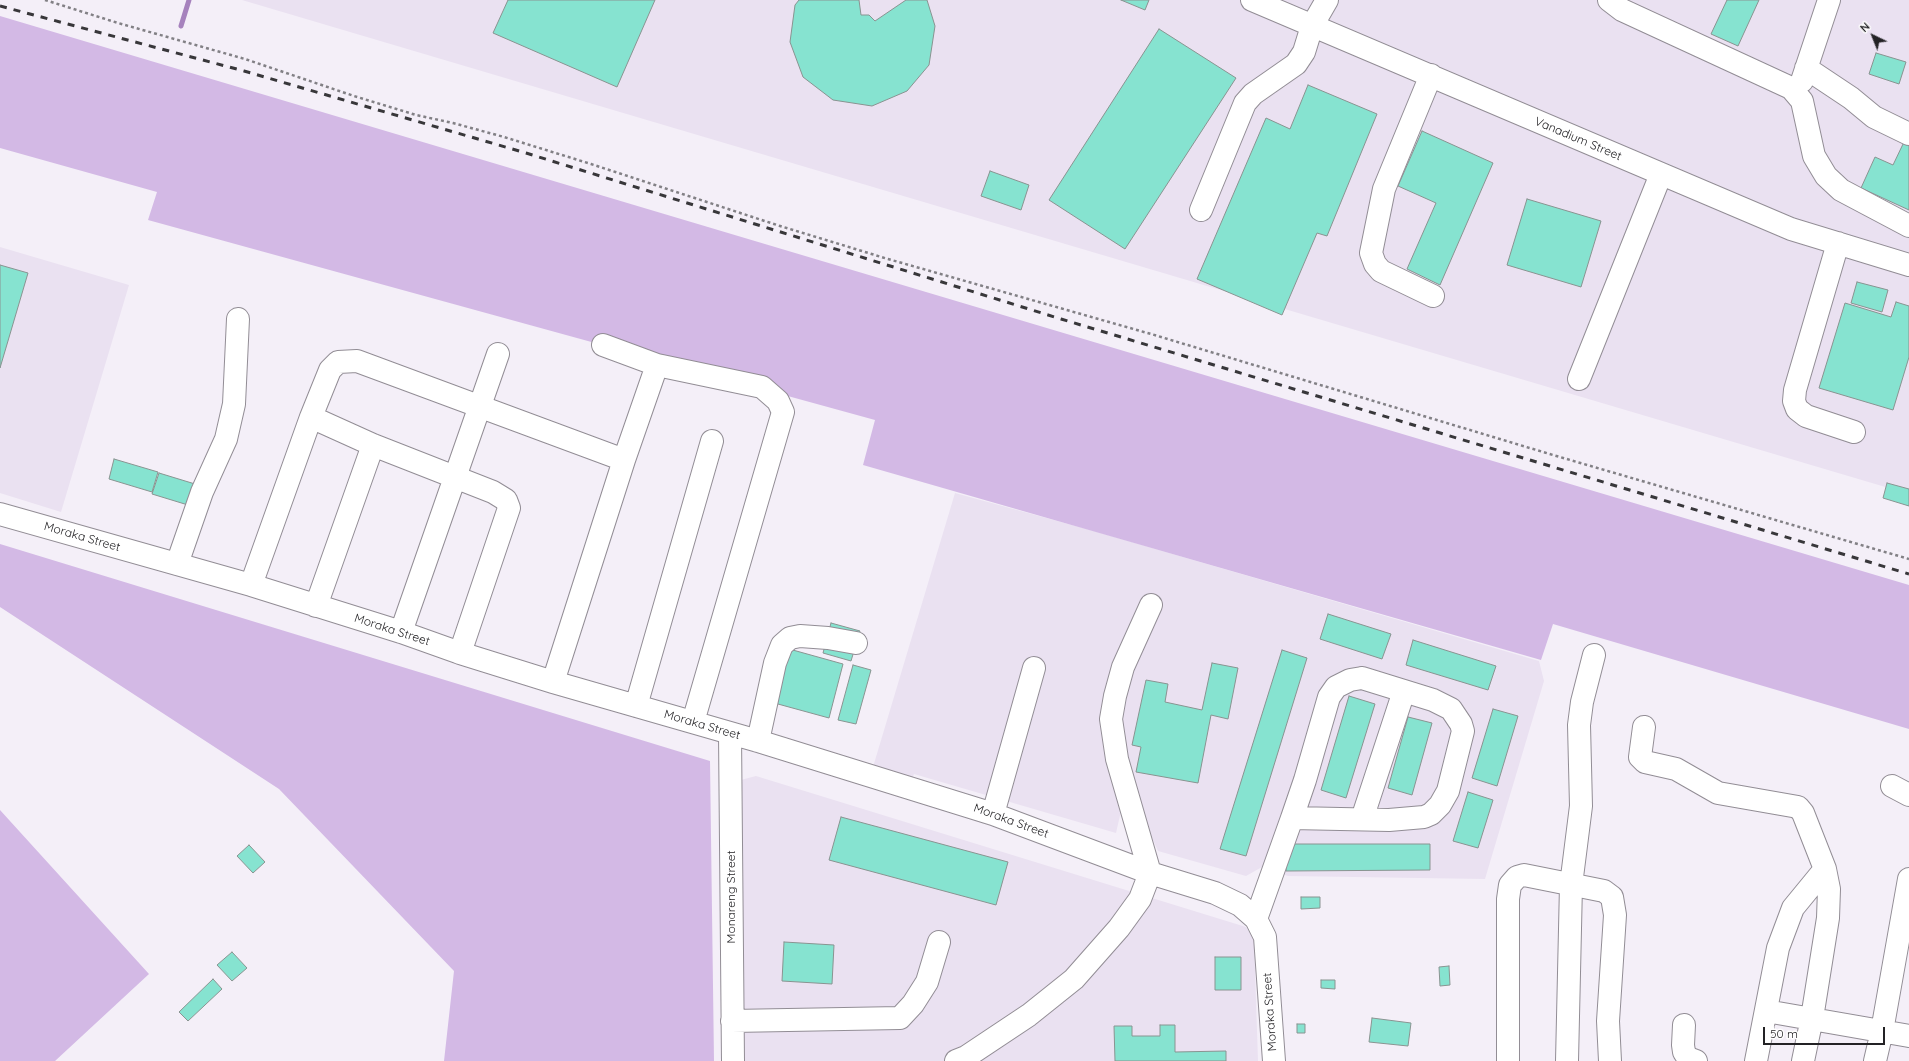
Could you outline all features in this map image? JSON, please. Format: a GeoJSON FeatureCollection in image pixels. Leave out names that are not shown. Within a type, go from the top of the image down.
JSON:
{"type":"FeatureCollection","features":[{"type":"Feature","properties":{"kind":"street","name":"Vanadium Street"},"geometry":{"type":"LineString","coordinates":[[1252,0],[1791,229],[1909,265]]}},
{"type":"Feature","properties":{"kind":"street"},"geometry":{"type":"LineString","coordinates":[[1201,210],[1245,103],[1253,94],[1296,64],[1304,52],[1312,26],[1327,0]]}},
{"type":"Feature","properties":{"kind":"street"},"geometry":{"type":"LineString","coordinates":[[1609,0],[1622,10],[1791,88],[1797,95],[1804,108],[1808,135],[1814,156],[1826,176],[1841,190],[1909,226]]}},
{"type":"Feature","properties":{"kind":"street"},"geometry":{"type":"LineString","coordinates":[[1797,95],[1829,0]]}},
{"type":"Feature","properties":{"kind":"street"},"geometry":{"type":"LineString","coordinates":[[1806,68],[1851,98],[1874,117],[1909,134]]}},
{"type":"Feature","properties":{"kind":"street"},"geometry":{"type":"LineString","coordinates":[[1431,75],[1384,189],[1372,253],[1375,264],[1381,271],[1433,296]]}},
{"type":"Feature","properties":{"kind":"street"},"geometry":{"type":"LineString","coordinates":[[1579,379],[1661,174]]}},
{"type":"Feature","properties":{"kind":"street"},"geometry":{"type":"LineString","coordinates":[[1838,243],[1795,390],[1794,401],[1798,409],[1806,416],[1854,432]]}},
{"type":"Feature","properties":{"kind":"street"},"geometry":{"type":"LineString","coordinates":[[177,564],[202,492],[226,439],[234,404],[238,319]]}},
{"type":"Feature","properties":{"kind":"street"},"geometry":{"type":"LineString","coordinates":[[603,345],[657,365],[762,387],[778,401],[783,412],[693,722]]}},
{"type":"Feature","properties":{"kind":"street"},"geometry":{"type":"LineString","coordinates":[[401,632],[498,354]]}},
{"type":"Feature","properties":{"kind":"street"},"geometry":{"type":"LineString","coordinates":[[250,585],[311,417],[330,370],[338,362],[357,361],[624,460]]}},
{"type":"Feature","properties":{"kind":"street"},"geometry":{"type":"LineString","coordinates":[[553,682],[624,460],[657,365]]}},
{"type":"Feature","properties":{"kind":"street"},"geometry":{"type":"LineString","coordinates":[[311,417],[500,496],[506,500],[508,508],[460,653]]}},
{"type":"Feature","properties":{"kind":"street"},"geometry":{"type":"LineString","coordinates":[[636,706],[712,441]]}},
{"type":"Feature","properties":{"kind":"street"},"geometry":{"type":"LineString","coordinates":[[316,606],[373,444]]}},
{"type":"Feature","properties":{"kind":"street","name":"Moraka Street"},"geometry":{"type":"LineString","coordinates":[[0,514],[250,585],[401,632],[460,653],[553,682],[758,741],[993,814],[1150,873],[1215,893],[1240,905],[1256,919],[1265,937],[1274,1061]]}},
{"type":"Feature","properties":{"kind":"street"},"geometry":{"type":"LineString","coordinates":[[956,1061],[966,1057],[1029,1016],[1074,979],[1119,928],[1140,899],[1150,873],[1117,759],[1111,719],[1115,696],[1123,667],[1151,605]]}},
{"type":"Feature","properties":{"kind":"street"},"geometry":{"type":"LineString","coordinates":[[758,741],[775,663],[782,645],[790,638],[800,636],[856,643]]}},
{"type":"Feature","properties":{"kind":"street"},"geometry":{"type":"LineString","coordinates":[[1567,1061],[1571,885],[1581,806],[1579,725],[1582,702],[1594,655]]}},
{"type":"Feature","properties":{"kind":"street"},"geometry":{"type":"LineString","coordinates":[[993,814],[1034,668]]}},
{"type":"Feature","properties":{"kind":"street"},"geometry":{"type":"LineString","coordinates":[[1256,919],[1305,780],[1329,697],[1336,687],[1350,680],[1362,678],[1445,705],[1451,709],[1461,724],[1463,732],[1448,792],[1440,805],[1431,814],[1424,817],[1389,820],[1292,818]]}},
{"type":"Feature","properties":{"kind":"street"},"geometry":{"type":"LineString","coordinates":[[1362,819],[1404,691]]}},
{"type":"Feature","properties":{"kind":"street"},"geometry":{"type":"LineString","coordinates":[[1644,727],[1640,757],[1645,762],[1676,769],[1718,793],[1798,807],[1803,813],[1825,869],[1829,889],[1828,918],[1812,1018],[1803,1061]]}},
{"type":"Feature","properties":{"kind":"street","name":"Monareng Street"},"geometry":{"type":"LineString","coordinates":[[730,734],[733,1061]]}},
{"type":"Feature","properties":{"kind":"street"},"geometry":{"type":"LineString","coordinates":[[1756,1061],[1778,948],[1793,908],[1825,869]]}},
{"type":"Feature","properties":{"kind":"street"},"geometry":{"type":"LineString","coordinates":[[1508,1061],[1508,899],[1510,885],[1517,877],[1524,875],[1604,891],[1612,897],[1615,915],[1608,1021],[1610,1061]]}},
{"type":"Feature","properties":{"kind":"street"},"geometry":{"type":"LineString","coordinates":[[1875,1061],[1882,1032],[1909,879]]}},
{"type":"Feature","properties":{"kind":"street"},"geometry":{"type":"LineString","coordinates":[[732,1021],[900,1018],[913,1004],[927,982],[939,942]]}},
{"type":"Feature","properties":{"kind":"street"},"geometry":{"type":"LineString","coordinates":[[1766,1011],[1909,1036]]}},
{"type":"Feature","properties":{"kind":"street"},"geometry":{"type":"LineString","coordinates":[[1684,1025],[1684,1052],[1688,1058],[1696,1061]]}},
{"type":"Feature","properties":{"kind":"path"},"geometry":{"type":"LineString","coordinates":[[46,0],[118,23],[245,59],[400,110],[453,122],[533,146],[780,226],[888,259],[1151,334],[1553,456],[1909,559]]}},
{"type":"Feature","properties":{"kind":"shaded area"},"geometry":{"type":"Polygon","coordinates":[[[242,0],[1909,0],[1909,494],[242,0]]]}},
{"type":"Feature","properties":{"kind":"shaded area"},"geometry":{"type":"Polygon","coordinates":[[[0,16],[1909,585],[1909,729],[1553,624],[1541,660],[863,465],[875,420],[148,220],[157,192],[0,148],[0,16]]]}},
{"type":"Feature","properties":{"kind":"shaded area"},"geometry":{"type":"Polygon","coordinates":[[[0,247],[129,285],[61,512],[0,493],[0,247]]]}},
{"type":"Feature","properties":{"kind":"shaded area"},"geometry":{"type":"Polygon","coordinates":[[[955,493],[1094,531],[1539,661],[1544,681],[1485,879],[1288,876],[1262,867],[1246,876],[1158,851],[1142,816],[1121,811],[1116,833],[914,774],[912,779],[873,767],[955,493]]]}},
{"type":"Feature","properties":{"kind":"shaded area"},"geometry":{"type":"Polygon","coordinates":[[[0,544],[710,761],[714,1061],[444,1061],[454,971],[279,789],[0,607],[0,544]]]}},
{"type":"Feature","properties":{"kind":"shaded area"},"geometry":{"type":"Polygon","coordinates":[[[756,776],[1246,927],[1254,939],[1258,1061],[741,1061],[737,781],[756,776]]]}},
{"type":"Feature","properties":{"kind":"shaded area"},"geometry":{"type":"Polygon","coordinates":[[[0,810],[149,974],[55,1061],[0,1061],[0,810]]]}},
{"type":"Feature","properties":{"kind":"building"},"geometry":{"type":"Polygon","coordinates":[[[508,0],[655,0],[617,87],[493,33],[508,0]]]}},
{"type":"Feature","properties":{"kind":"building"},"geometry":{"type":"Polygon","coordinates":[[[799,0],[859,0],[861,15],[869,15],[875,21],[906,0],[927,0],[935,26],[929,65],[907,91],[872,106],[833,100],[803,77],[790,42],[795,5],[799,0]]]}},
{"type":"Feature","properties":{"kind":"building"},"geometry":{"type":"Polygon","coordinates":[[[1121,0],[1149,0],[1145,10],[1121,0]]]}},
{"type":"Feature","properties":{"kind":"building"},"geometry":{"type":"Polygon","coordinates":[[[1727,0],[1759,0],[1738,46],[1711,34],[1727,0]]]}},
{"type":"Feature","properties":{"kind":"building"},"geometry":{"type":"Polygon","coordinates":[[[1159,29],[1236,78],[1125,249],[1049,200],[1159,29]]]}},
{"type":"Feature","properties":{"kind":"building"},"geometry":{"type":"Polygon","coordinates":[[[1876,53],[1906,62],[1899,84],[1869,74],[1876,53]]]}},
{"type":"Feature","properties":{"kind":"building"},"geometry":{"type":"Polygon","coordinates":[[[1308,85],[1377,114],[1327,236],[1317,233],[1282,315],[1197,279],[1266,118],[1290,129],[1308,85]]]}},
{"type":"Feature","properties":{"kind":"building"},"geometry":{"type":"Polygon","coordinates":[[[1422,131],[1493,163],[1440,285],[1407,269],[1436,203],[1398,186],[1422,131]]]}},
{"type":"Feature","properties":{"kind":"building"},"geometry":{"type":"Polygon","coordinates":[[[1904,142],[1909,144],[1909,210],[1861,188],[1875,157],[1893,165],[1904,142]]]}},
{"type":"Feature","properties":{"kind":"building"},"geometry":{"type":"Polygon","coordinates":[[[990,171],[1029,185],[1021,210],[981,196],[990,171]]]}},
{"type":"Feature","properties":{"kind":"building"},"geometry":{"type":"Polygon","coordinates":[[[1527,199],[1601,221],[1581,287],[1507,265],[1527,199]]]}},
{"type":"Feature","properties":{"kind":"building"},"geometry":{"type":"Polygon","coordinates":[[[0,265],[28,273],[0,368],[0,265]]]}},
{"type":"Feature","properties":{"kind":"building"},"geometry":{"type":"Polygon","coordinates":[[[1857,282],[1888,290],[1882,312],[1851,303],[1857,282]]]}},
{"type":"Feature","properties":{"kind":"building"},"geometry":{"type":"Polygon","coordinates":[[[1896,302],[1909,306],[1909,357],[1893,410],[1819,388],[1845,303],[1891,317],[1896,302]]]}},
{"type":"Feature","properties":{"kind":"building"},"geometry":{"type":"Polygon","coordinates":[[[114,459],[158,472],[152,492],[109,479],[114,459]]]}},
{"type":"Feature","properties":{"kind":"building"},"geometry":{"type":"Polygon","coordinates":[[[159,473],[195,484],[188,505],[152,494],[159,473]]]}},
{"type":"Feature","properties":{"kind":"building"},"geometry":{"type":"Polygon","coordinates":[[[1887,483],[1909,489],[1909,506],[1883,498],[1887,483]]]}},
{"type":"Feature","properties":{"kind":"building"},"geometry":{"type":"Polygon","coordinates":[[[1328,614],[1391,634],[1382,659],[1320,639],[1328,614]]]}},
{"type":"Feature","properties":{"kind":"building"},"geometry":{"type":"Polygon","coordinates":[[[831,623],[860,631],[851,661],[823,653],[831,623]]]}},
{"type":"Feature","properties":{"kind":"building"},"geometry":{"type":"Polygon","coordinates":[[[1413,640],[1496,666],[1488,690],[1406,665],[1413,640]]]}},
{"type":"Feature","properties":{"kind":"building"},"geometry":{"type":"Polygon","coordinates":[[[782,647],[843,664],[829,718],[767,701],[782,647]]]}},
{"type":"Feature","properties":{"kind":"building"},"geometry":{"type":"Polygon","coordinates":[[[1282,650],[1307,658],[1246,856],[1220,849],[1282,650]]]}},
{"type":"Feature","properties":{"kind":"building"},"geometry":{"type":"Polygon","coordinates":[[[1212,663],[1238,668],[1228,719],[1211,715],[1198,783],[1136,772],[1141,747],[1132,745],[1146,680],[1168,684],[1165,702],[1202,710],[1212,663]]]}},
{"type":"Feature","properties":{"kind":"building"},"geometry":{"type":"Polygon","coordinates":[[[853,665],[871,670],[856,724],[838,720],[853,665]]]}},
{"type":"Feature","properties":{"kind":"building"},"geometry":{"type":"Polygon","coordinates":[[[1349,696],[1375,704],[1346,798],[1321,790],[1349,696]]]}},
{"type":"Feature","properties":{"kind":"building"},"geometry":{"type":"Polygon","coordinates":[[[1493,709],[1518,716],[1497,786],[1472,778],[1493,709]]]}},
{"type":"Feature","properties":{"kind":"building"},"geometry":{"type":"Polygon","coordinates":[[[1408,717],[1432,723],[1412,795],[1388,788],[1408,717]]]}},
{"type":"Feature","properties":{"kind":"building"},"geometry":{"type":"Polygon","coordinates":[[[1468,792],[1493,800],[1478,848],[1453,841],[1468,792]]]}},
{"type":"Feature","properties":{"kind":"building"},"geometry":{"type":"Polygon","coordinates":[[[841,817],[1008,862],[996,905],[829,860],[841,817]]]}},
{"type":"Feature","properties":{"kind":"building"},"geometry":{"type":"Polygon","coordinates":[[[1286,844],[1430,844],[1430,870],[1286,871],[1286,844]]]}},
{"type":"Feature","properties":{"kind":"building"},"geometry":{"type":"Polygon","coordinates":[[[249,845],[265,862],[253,873],[237,856],[249,845]]]}},
{"type":"Feature","properties":{"kind":"building"},"geometry":{"type":"Polygon","coordinates":[[[1301,897],[1320,897],[1320,908],[1301,909],[1301,897]]]}},
{"type":"Feature","properties":{"kind":"building"},"geometry":{"type":"Polygon","coordinates":[[[784,942],[834,945],[832,984],[782,981],[784,942]]]}},
{"type":"Feature","properties":{"kind":"building"},"geometry":{"type":"Polygon","coordinates":[[[232,952],[247,968],[232,981],[217,965],[232,952]]]}},
{"type":"Feature","properties":{"kind":"building"},"geometry":{"type":"Polygon","coordinates":[[[1215,957],[1241,957],[1241,990],[1215,990],[1215,957]]]}},
{"type":"Feature","properties":{"kind":"building"},"geometry":{"type":"Polygon","coordinates":[[[1449,966],[1450,985],[1440,986],[1439,967],[1449,966]]]}},
{"type":"Feature","properties":{"kind":"building"},"geometry":{"type":"Polygon","coordinates":[[[213,979],[222,989],[188,1021],[179,1012],[213,979]]]}},
{"type":"Feature","properties":{"kind":"building"},"geometry":{"type":"Polygon","coordinates":[[[1321,980],[1335,980],[1335,989],[1321,988],[1321,980]]]}},
{"type":"Feature","properties":{"kind":"building"},"geometry":{"type":"Polygon","coordinates":[[[1372,1018],[1411,1023],[1408,1046],[1369,1042],[1372,1018]]]}},
{"type":"Feature","properties":{"kind":"building"},"geometry":{"type":"Polygon","coordinates":[[[1297,1024],[1305,1024],[1305,1033],[1297,1033],[1297,1024]]]}},
{"type":"Feature","properties":{"kind":"building"},"geometry":{"type":"Polygon","coordinates":[[[1160,1025],[1175,1025],[1175,1052],[1226,1051],[1226,1061],[1115,1061],[1114,1026],[1132,1026],[1132,1036],[1160,1036],[1160,1025]]]}},
{"type":"Feature","properties":{"kind":"waterway"},"geometry":{"type":"LineString","coordinates":[[181,26],[189,0]]}},
{"type":"Feature","properties":{"kind":"railway"},"geometry":{"type":"LineString","coordinates":[[0,6],[244,71],[526,153],[1061,319],[1909,574]]}}]}
